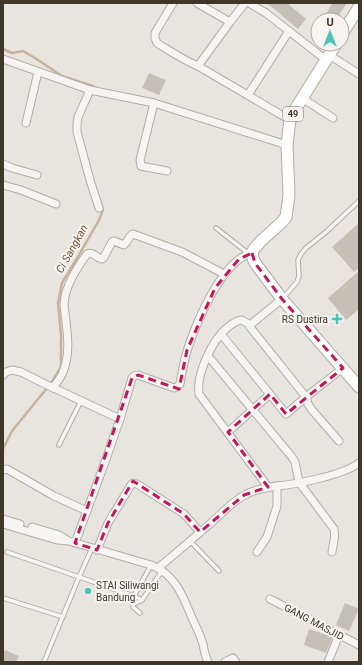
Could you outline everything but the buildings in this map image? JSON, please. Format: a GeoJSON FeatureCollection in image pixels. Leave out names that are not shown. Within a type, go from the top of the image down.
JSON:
{"type":"FeatureCollection","features":[{"type":"Feature","properties":{"kind":"main road"},"geometry":{"type":"LineString","coordinates":[[350,21],[359,7]]}},
{"type":"Feature","properties":{"kind":"main road","name":"49"},"geometry":{"type":"LineString","coordinates":[[251,254],[261,241],[286,217],[289,199],[287,145],[290,120],[330,52]]}},
{"type":"Feature","properties":{"kind":"main road"},"geometry":{"type":"LineString","coordinates":[[251,254],[255,263],[282,299],[359,388]]}},
{"type":"Feature","properties":{"kind":"street"},"geometry":{"type":"LineString","coordinates":[[173,3],[155,33],[157,43],[290,120]]}},
{"type":"Feature","properties":{"kind":"street"},"geometry":{"type":"LineString","coordinates":[[197,3],[230,22]]}},
{"type":"Feature","properties":{"kind":"street"},"geometry":{"type":"LineString","coordinates":[[198,66],[245,3]]}},
{"type":"Feature","properties":{"kind":"street"},"geometry":{"type":"LineString","coordinates":[[249,3],[266,13],[327,57],[359,74]]}},
{"type":"Feature","properties":{"kind":"street"},"geometry":{"type":"LineString","coordinates":[[248,95],[289,31]]}},
{"type":"Feature","properties":{"kind":"street"},"geometry":{"type":"LineString","coordinates":[[3,59],[90,90],[154,103],[287,145]]}},
{"type":"Feature","properties":{"kind":"street"},"geometry":{"type":"LineString","coordinates":[[26,123],[38,72]]}},
{"type":"Feature","properties":{"kind":"street"},"geometry":{"type":"LineString","coordinates":[[90,90],[78,117],[77,132],[99,208]]}},
{"type":"Feature","properties":{"kind":"street"},"geometry":{"type":"LineString","coordinates":[[302,98],[333,118]]}},
{"type":"Feature","properties":{"kind":"street"},"geometry":{"type":"LineString","coordinates":[[154,103],[140,164],[141,166],[167,171]]}},
{"type":"Feature","properties":{"kind":"street"},"geometry":{"type":"LineString","coordinates":[[3,164],[37,175]]}},
{"type":"Feature","properties":{"kind":"street"},"geometry":{"type":"LineString","coordinates":[[3,185],[21,190],[56,204]]}},
{"type":"Feature","properties":{"kind":"street"},"geometry":{"type":"LineString","coordinates":[[50,386],[64,370],[67,357],[68,341],[64,298],[72,279],[87,254],[92,253],[102,259],[112,242],[124,245],[133,234],[182,252],[224,274]]}},
{"type":"Feature","properties":{"kind":"street"},"geometry":{"type":"LineString","coordinates":[[72,542],[87,511],[105,462],[132,378],[138,375],[174,388],[180,384],[187,350],[195,329],[215,288],[224,274],[239,259],[251,254]]}},
{"type":"Feature","properties":{"kind":"street"},"geometry":{"type":"LineString","coordinates":[[250,325],[282,299]]}},
{"type":"Feature","properties":{"kind":"street"},"geometry":{"type":"LineString","coordinates":[[268,487],[199,394],[200,378],[214,343],[231,325],[243,320],[250,325],[250,327],[306,397],[312,410],[339,441]]}},
{"type":"Feature","properties":{"kind":"street"},"geometry":{"type":"LineString","coordinates":[[221,334],[286,414],[343,368]]}},
{"type":"Feature","properties":{"kind":"street"},"geometry":{"type":"LineString","coordinates":[[208,356],[294,459],[299,482],[334,529],[335,539],[332,552]]}},
{"type":"Feature","properties":{"kind":"street"},"geometry":{"type":"LineString","coordinates":[[3,376],[6,372],[12,370],[21,372],[120,419]]}},
{"type":"Feature","properties":{"kind":"street"},"geometry":{"type":"LineString","coordinates":[[228,432],[270,394]]}},
{"type":"Feature","properties":{"kind":"street"},"geometry":{"type":"LineString","coordinates":[[157,568],[244,495],[268,487],[333,474],[354,467],[359,463]]}},
{"type":"Feature","properties":{"kind":"street"},"geometry":{"type":"LineString","coordinates":[[3,470],[7,469],[54,496],[87,511]]}},
{"type":"Feature","properties":{"kind":"street"},"geometry":{"type":"LineString","coordinates":[[94,549],[133,483],[137,484],[184,514],[200,532]]}},
{"type":"Feature","properties":{"kind":"street"},"geometry":{"type":"LineString","coordinates":[[257,552],[267,537],[278,506],[277,486]]}},
{"type":"Feature","properties":{"kind":"street"},"geometry":{"type":"LineString","coordinates":[[3,519],[57,540],[72,542],[157,568],[171,579],[182,593],[199,633],[208,662]]}},
{"type":"Feature","properties":{"kind":"street"},"geometry":{"type":"LineString","coordinates":[[3,524],[23,527]]}},
{"type":"Feature","properties":{"kind":"street","name":"GANG MASJID"},"geometry":{"type":"LineString","coordinates":[[270,598],[359,645]]}},
{"type":"Feature","properties":{"kind":"street"},"geometry":{"type":"LineString","coordinates":[[328,662],[339,635]]}},
{"type":"Feature","properties":{"kind":"street"},"geometry":{"type":"LineString","coordinates":[[225,662],[233,658],[236,662]]}},
{"type":"Feature","properties":{"kind":"lane"},"geometry":{"type":"LineString","coordinates":[[282,299],[297,282],[299,276],[298,260],[301,254],[359,201]]}},
{"type":"Feature","properties":{"kind":"lane"},"geometry":{"type":"LineString","coordinates":[[216,228],[251,254]]}},
{"type":"Feature","properties":{"kind":"lane"},"geometry":{"type":"LineString","coordinates":[[59,444],[81,401]]}},
{"type":"Feature","properties":{"kind":"lane"},"geometry":{"type":"LineString","coordinates":[[190,541],[219,571]]}},
{"type":"Feature","properties":{"kind":"lane"},"geometry":{"type":"LineString","coordinates":[[44,662],[79,577],[94,549]]}},
{"type":"Feature","properties":{"kind":"lane"},"geometry":{"type":"LineString","coordinates":[[7,552],[142,600]]}},
{"type":"Feature","properties":{"kind":"lane"},"geometry":{"type":"LineString","coordinates":[[140,613],[134,608],[134,596],[157,568]]}},
{"type":"Feature","properties":{"kind":"lane"},"geometry":{"type":"LineString","coordinates":[[134,604],[142,600],[157,568]]}},
{"type":"Feature","properties":{"kind":"lane"},"geometry":{"type":"LineString","coordinates":[[3,598],[63,617]]}},
{"type":"Feature","properties":{"kind":"highlighted area"},"geometry":{"type":"Polygon","coordinates":[[[252,253],[255,263],[282,299],[343,368],[286,414],[270,394],[228,432],[268,487],[244,495],[200,532],[184,514],[133,481],[108,523],[97,550],[75,543],[132,378],[138,375],[179,389],[187,350],[215,288],[239,259],[252,253]]]}},
{"type":"Feature","properties":{"kind":"waterway","name":"Ci Sangkan"},"geometry":{"type":"LineString","coordinates":[[3,49],[12,53],[23,51],[62,76],[95,88]]}},
{"type":"Feature","properties":{"kind":"waterway","name":"Ci Sangkan"},"geometry":{"type":"LineString","coordinates":[[87,104],[92,94]]}},
{"type":"Feature","properties":{"kind":"waterway","name":"Ci Sangkan"},"geometry":{"type":"LineString","coordinates":[[3,449],[12,431],[52,382],[61,367],[61,335],[58,303],[62,283],[99,220],[103,210],[102,206]]}},
{"type":"Feature","properties":{"kind":"place","name":"RS Dustira"},"geometry":{"type":"Point","coordinates":[337,319]}},
{"type":"Feature","properties":{"kind":"place","name":"STAI Siliwangi Bandung"},"geometry":{"type":"Point","coordinates":[88,591]}}]}
